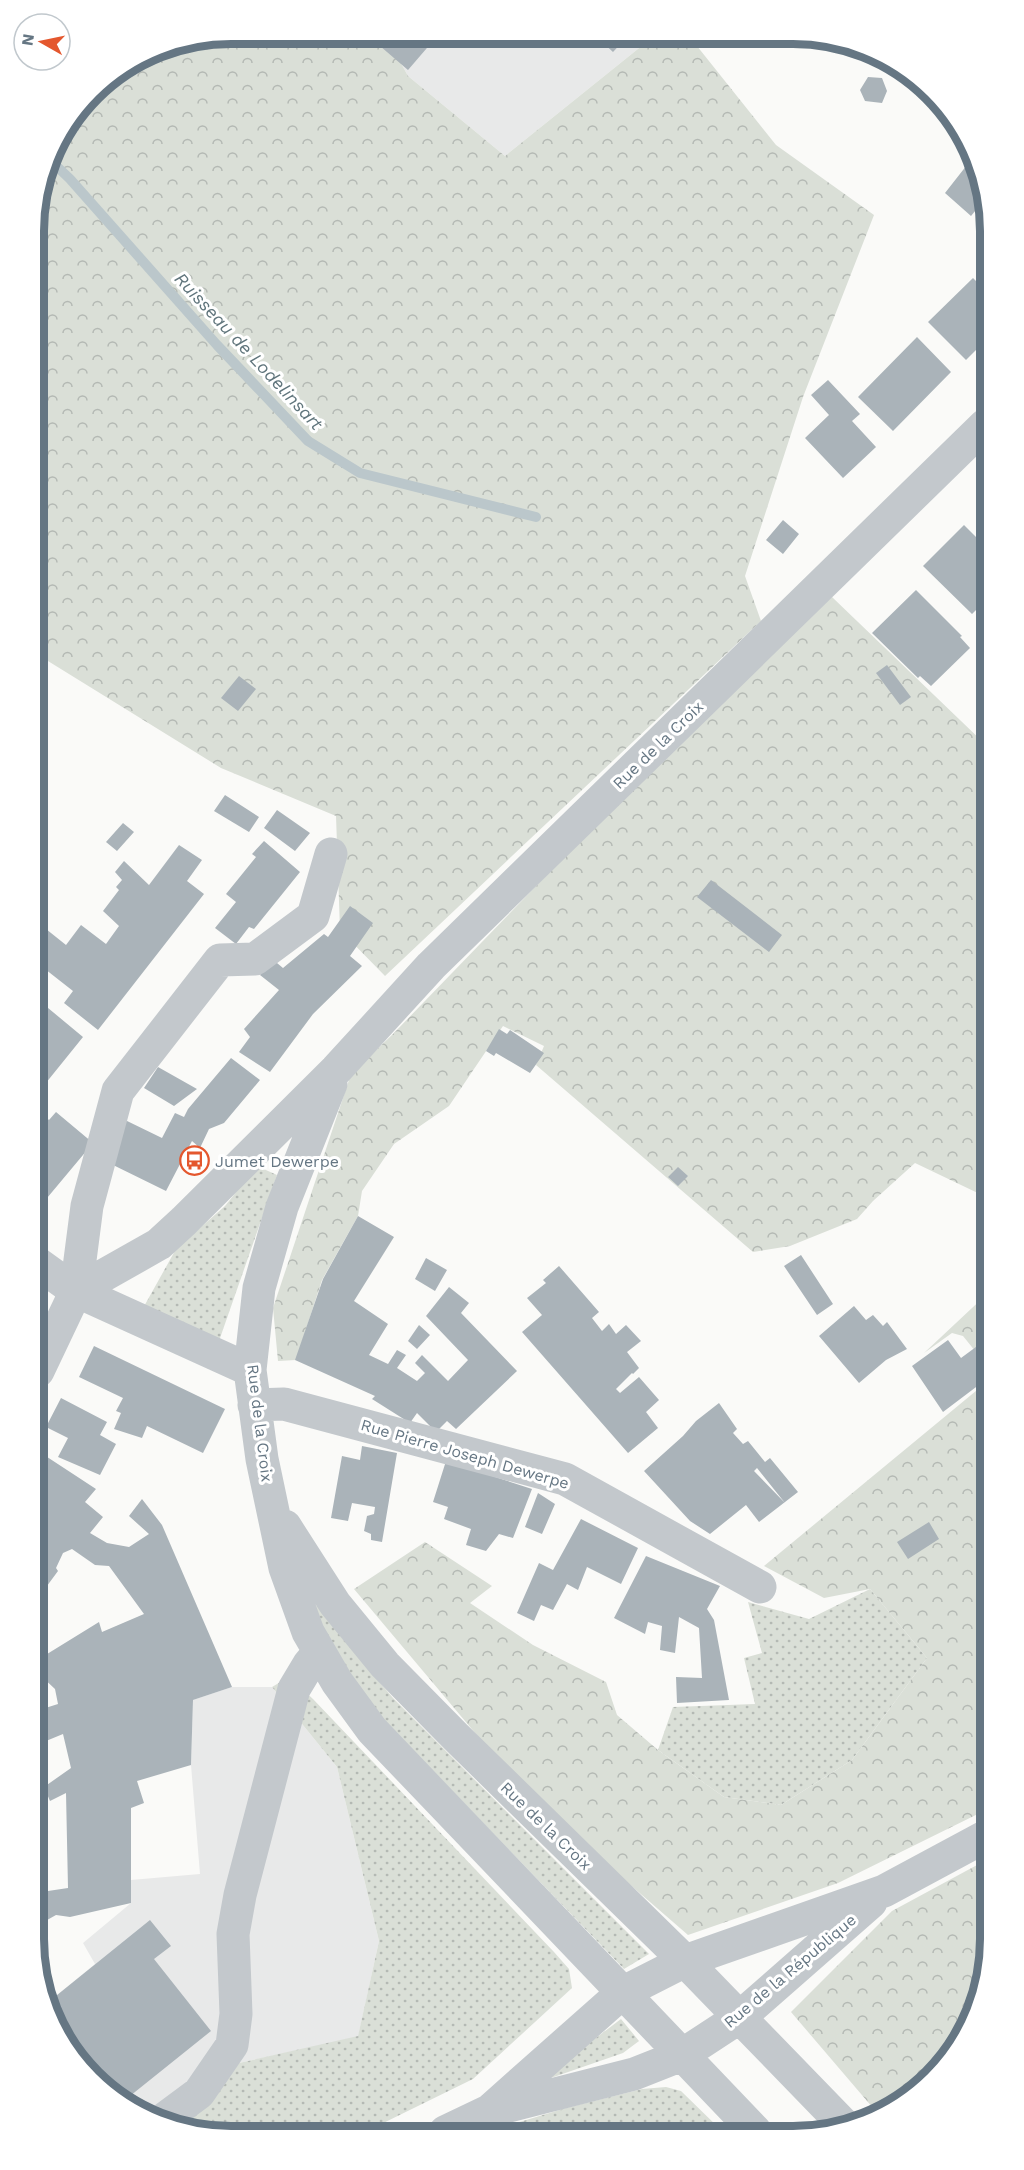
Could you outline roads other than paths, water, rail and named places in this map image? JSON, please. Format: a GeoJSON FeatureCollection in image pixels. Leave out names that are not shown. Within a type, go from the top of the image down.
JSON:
{"type":"FeatureCollection","features":[{"type":"Feature","properties":{"kind":"street","name":"Rue de la Croix"},"geometry":{"type":"LineString","coordinates":[[76,1291],[159,1244],[184,1221],[336,1070],[431,966],[980,430]]}},
{"type":"Feature","properties":{"kind":"street"},"geometry":{"type":"LineString","coordinates":[[44,1358],[76,1291],[87,1206],[118,1091],[220,960],[255,959],[313,916],[331,854]]}},
{"type":"Feature","properties":{"kind":"street","name":"Rue de la Croix"},"geometry":{"type":"LineString","coordinates":[[336,1070],[276,1227],[259,1288],[250,1370],[254,1405],[285,1568],[308,1632],[337,1682],[372,1730],[750,2126]]}},
{"type":"Feature","properties":{"kind":"street"},"geometry":{"type":"LineString","coordinates":[[44,1268],[76,1291],[250,1370]]}},
{"type":"Feature","properties":{"kind":"street","name":"Rue Pierre Joseph Dewerpe"},"geometry":{"type":"LineString","coordinates":[[254,1405],[284,1404],[565,1479],[760,1587]]}},
{"type":"Feature","properties":{"kind":"street","name":"Rue de la Croix"},"geometry":{"type":"LineString","coordinates":[[271,1501],[334,1604],[385,1665],[685,1961],[841,2120]]}},
{"type":"Feature","properties":{"kind":"street"},"geometry":{"type":"LineString","coordinates":[[168,2116],[199,2093],[232,2044],[236,2014],[233,1934],[240,1895],[294,1689],[319,1652]]}},
{"type":"Feature","properties":{"kind":"street","name":"Rue de la République"},"geometry":{"type":"LineString","coordinates":[[489,2111],[622,1993],[685,1961],[884,1891],[980,1839]]}},
{"type":"Feature","properties":{"kind":"street","name":"Rue de la République"},"geometry":{"type":"LineString","coordinates":[[458,2126],[489,2111],[634,2074],[682,2055],[740,2017],[884,1891]]}},
{"type":"Feature","properties":{"kind":"waterway","name":"Ruisseau de Lodelinsart"},"geometry":{"type":"LineString","coordinates":[[56,165],[217,345],[308,441],[360,473],[536,517]]}},
{"type":"Feature","properties":{"kind":"place","name":"Jumet Dewerpe"},"geometry":{"type":"Point","coordinates":[194,1161]}}]}
